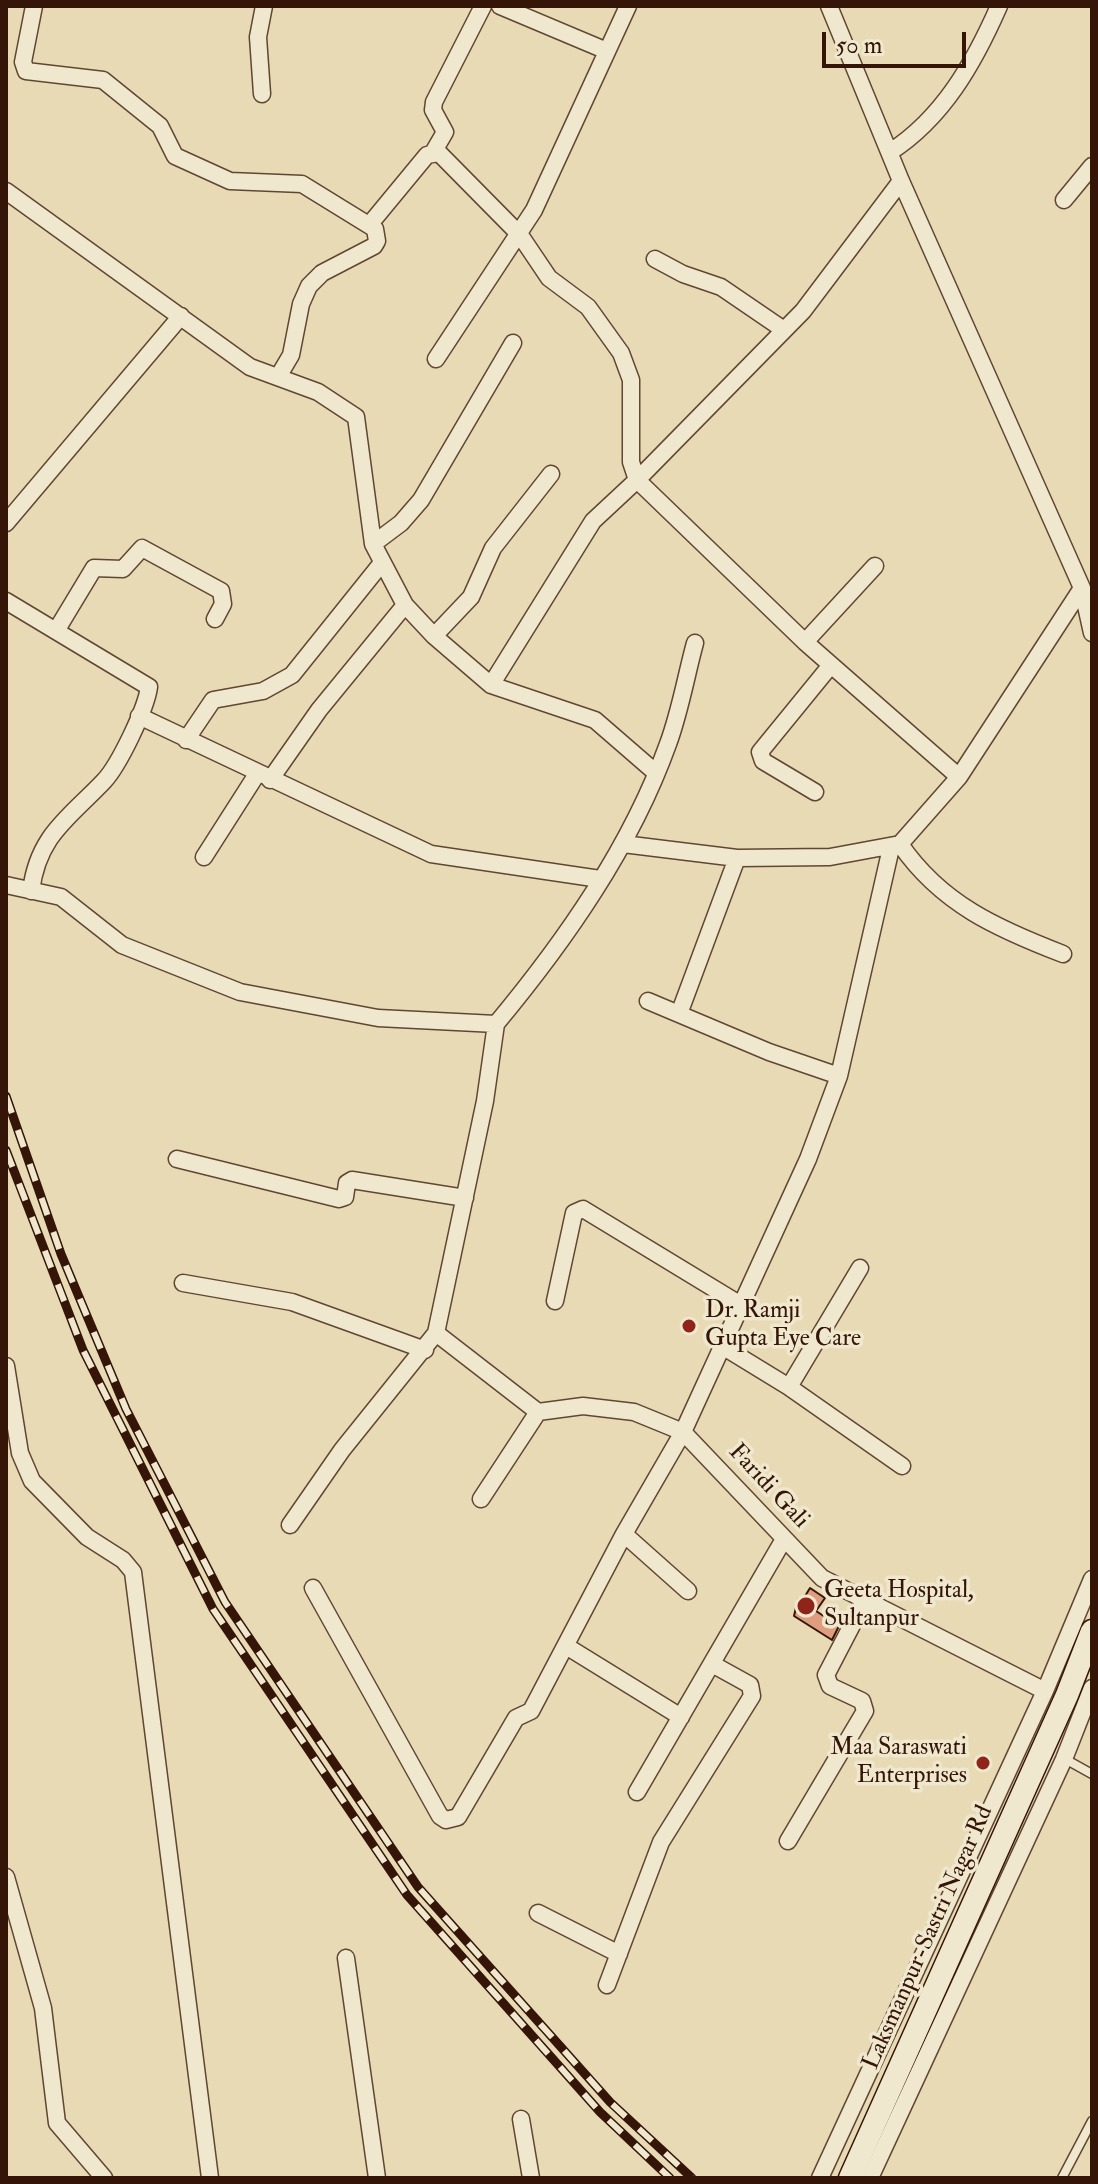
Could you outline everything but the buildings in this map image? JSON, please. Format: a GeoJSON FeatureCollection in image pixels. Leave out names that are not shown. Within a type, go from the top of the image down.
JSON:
{"type":"FeatureCollection","features":[{"type":"Feature","properties":{"kind":"street"},"geometry":{"type":"LineString","coordinates":[[34,6],[23,62],[26,71],[103,80],[160,126],[175,156],[230,181],[302,184],[370,224],[378,235],[374,246],[322,273],[303,295],[294,346],[278,377]]}},
{"type":"Feature","properties":{"kind":"street"},"geometry":{"type":"LineString","coordinates":[[262,94],[258,37],[264,6]]}},
{"type":"Feature","properties":{"kind":"street"},"geometry":{"type":"LineString","coordinates":[[370,224],[427,155],[434,151],[445,132],[433,110],[434,102],[483,6]]}},
{"type":"Feature","properties":{"kind":"street"},"geometry":{"type":"LineString","coordinates":[[500,6],[607,51]]}},
{"type":"Feature","properties":{"kind":"street"},"geometry":{"type":"LineString","coordinates":[[436,359],[520,235],[628,6]]}},
{"type":"Feature","properties":{"kind":"street"},"geometry":{"type":"LineString","coordinates":[[829,6],[901,181],[1082,588],[1092,633]]}},
{"type":"Feature","properties":{"kind":"street"},"geometry":{"type":"LineString","coordinates":[[890,152],[921,131],[938,111],[969,67],[999,6]]}},
{"type":"Feature","properties":{"kind":"street"},"geometry":{"type":"LineString","coordinates":[[434,151],[520,235],[549,278],[588,307],[625,361],[633,390],[631,452],[637,480],[805,642],[959,777]]}},
{"type":"Feature","properties":{"kind":"street"},"geometry":{"type":"LineString","coordinates":[[1064,200],[1092,166]]}},
{"type":"Feature","properties":{"kind":"street"},"geometry":{"type":"LineString","coordinates":[[491,685],[593,521],[784,330],[848,255],[901,181]]}},
{"type":"Feature","properties":{"kind":"street"},"geometry":{"type":"LineString","coordinates":[[6,191],[250,367],[318,392],[356,417],[373,544],[405,605],[434,636],[491,685],[595,720],[655,772]]}},
{"type":"Feature","properties":{"kind":"street"},"geometry":{"type":"LineString","coordinates":[[655,259],[683,274],[721,287],[784,330]]}},
{"type":"Feature","properties":{"kind":"street"},"geometry":{"type":"LineString","coordinates":[[6,523],[181,316]]}},
{"type":"Feature","properties":{"kind":"street"},"geometry":{"type":"LineString","coordinates":[[373,544],[401,523],[421,500],[513,343]]}},
{"type":"Feature","properties":{"kind":"street"},"geometry":{"type":"LineString","coordinates":[[434,636],[471,597],[493,548],[551,474]]}},
{"type":"Feature","properties":{"kind":"street"},"geometry":{"type":"LineString","coordinates":[[56,631],[94,568],[123,569],[142,548],[221,591],[223,604],[215,619]]}},
{"type":"Feature","properties":{"kind":"street"},"geometry":{"type":"LineString","coordinates":[[186,740],[218,697],[263,691],[292,675],[381,564]]}},
{"type":"Feature","properties":{"kind":"street"},"geometry":{"type":"LineString","coordinates":[[805,642],[875,566]]}},
{"type":"Feature","properties":{"kind":"street"},"geometry":{"type":"LineString","coordinates":[[313,1588],[440,1816],[446,1820],[458,1817],[516,1718],[531,1711],[624,1534],[683,1432],[808,1159],[839,1076],[896,846],[959,777],[1082,588]]}},
{"type":"Feature","properties":{"kind":"street"},"geometry":{"type":"LineString","coordinates":[[6,601],[146,683],[148,694],[109,775],[55,827],[36,865],[31,891]]}},
{"type":"Feature","properties":{"kind":"street"},"geometry":{"type":"LineString","coordinates":[[204,857],[264,777],[405,605]]}},
{"type":"Feature","properties":{"kind":"street"},"geometry":{"type":"LineString","coordinates":[[290,1525],[342,1450],[436,1333],[465,1198],[496,1024],[541,970],[623,844],[668,743],[695,643]]}},
{"type":"Feature","properties":{"kind":"street"},"geometry":{"type":"LineString","coordinates":[[815,792],[763,761],[760,752],[831,665]]}},
{"type":"Feature","properties":{"kind":"street"},"geometry":{"type":"LineString","coordinates":[[139,716],[431,854],[600,879]]}},
{"type":"Feature","properties":{"kind":"street"},"geometry":{"type":"LineString","coordinates":[[623,844],[737,858],[830,857],[896,846]]}},
{"type":"Feature","properties":{"kind":"street"},"geometry":{"type":"LineString","coordinates":[[896,846],[931,882],[979,918],[1063,954]]}},
{"type":"Feature","properties":{"kind":"street"},"geometry":{"type":"LineString","coordinates":[[679,1014],[737,858]]}},
{"type":"Feature","properties":{"kind":"street"},"geometry":{"type":"LineString","coordinates":[[6,885],[61,897],[122,945],[240,992],[378,1018],[496,1024]]}},
{"type":"Feature","properties":{"kind":"street"},"geometry":{"type":"LineString","coordinates":[[648,1001],[769,1052],[839,1076]]}},
{"type":"Feature","properties":{"kind":"street"},"geometry":{"type":"LineString","coordinates":[[177,1159],[339,1199],[345,1197],[347,1183],[352,1180],[465,1198]]}},
{"type":"Feature","properties":{"kind":"street"},"geometry":{"type":"LineString","coordinates":[[555,1301],[574,1213],[583,1209],[741,1305]]}},
{"type":"Feature","properties":{"kind":"street"},"geometry":{"type":"LineString","coordinates":[[789,1387],[860,1268]]}},
{"type":"Feature","properties":{"kind":"street"},"geometry":{"type":"LineString","coordinates":[[183,1283],[292,1302],[425,1350]]}},
{"type":"Feature","properties":{"kind":"street"},"geometry":{"type":"LineString","coordinates":[[436,1333],[538,1412],[481,1499]]}},
{"type":"Feature","properties":{"kind":"street"},"geometry":{"type":"LineString","coordinates":[[722,1346],[789,1387],[902,1466]]}},
{"type":"Feature","properties":{"kind":"street"},"geometry":{"type":"LineString","coordinates":[[6,1366],[20,1453],[32,1481],[87,1537],[133,1572],[210,2178]]}},
{"type":"Feature","properties":{"kind":"street","name":"Faridi Gali"},"geometry":{"type":"LineString","coordinates":[[538,1412],[583,1406],[634,1412],[683,1432],[822,1578],[1045,1691]]}},
{"type":"Feature","properties":{"kind":"street"},"geometry":{"type":"LineString","coordinates":[[624,1534],[688,1591]]}},
{"type":"Feature","properties":{"kind":"street"},"geometry":{"type":"LineString","coordinates":[[637,1792],[784,1539]]}},
{"type":"Feature","properties":{"kind":"street"},"geometry":{"type":"LineString","coordinates":[[820,2178],[1045,1691],[1092,1579]]}},
{"type":"Feature","properties":{"kind":"street"},"geometry":{"type":"LineString","coordinates":[[788,1841],[865,1711],[862,1701],[830,1686],[826,1675],[865,1600]]}},
{"type":"Feature","properties":{"kind":"street","name":"Laksmanpur-Sastri Nagar Rd"},"geometry":{"type":"LineString","coordinates":[[850,2178],[1067,1695],[1092,1631]]}},
{"type":"Feature","properties":{"kind":"street"},"geometry":{"type":"LineString","coordinates":[[566,1646],[681,1717]]}},
{"type":"Feature","properties":{"kind":"street"},"geometry":{"type":"LineString","coordinates":[[607,1985],[661,1842],[752,1696],[750,1685],[712,1664]]}},
{"type":"Feature","properties":{"kind":"street"},"geometry":{"type":"LineString","coordinates":[[870,2178],[1064,1759],[1092,1688]]}},
{"type":"Feature","properties":{"kind":"street"},"geometry":{"type":"LineString","coordinates":[[6,1877],[43,2008],[57,2123],[104,2178]]}},
{"type":"Feature","properties":{"kind":"street"},"geometry":{"type":"LineString","coordinates":[[538,1913],[619,1954]]}},
{"type":"Feature","properties":{"kind":"street"},"geometry":{"type":"LineString","coordinates":[[346,1958],[377,2178]]}},
{"type":"Feature","properties":{"kind":"street"},"geometry":{"type":"LineString","coordinates":[[521,2119],[531,2178]]}},
{"type":"Feature","properties":{"kind":"lane"},"geometry":{"type":"LineString","coordinates":[[1064,1759],[1092,1774]]}},
{"type":"Feature","properties":{"kind":"lane"},"geometry":{"type":"LineString","coordinates":[[1062,2178],[1092,2121]]}},
{"type":"Feature","properties":{"kind":"railway"},"geometry":{"type":"LineString","coordinates":[[6,1096],[61,1254],[126,1409],[225,1602],[418,1887],[610,2102],[692,2178]]}},
{"type":"Feature","properties":{"kind":"railway"},"geometry":{"type":"LineString","coordinates":[[6,1150],[83,1350],[213,1609],[407,1895],[600,2112],[670,2178]]}},
{"type":"Feature","properties":{"kind":"place","name":"Dr. Ramji Gupta Eye Care"},"geometry":{"type":"Point","coordinates":[689,1326]}},
{"type":"Feature","properties":{"kind":"place","name":"Geeta Hospital, Sultanpur"},"geometry":{"type":"Point","coordinates":[806,1606]}},
{"type":"Feature","properties":{"kind":"place","name":"Maa Saraswati Enterprises"},"geometry":{"type":"Point","coordinates":[983,1763]}}]}
